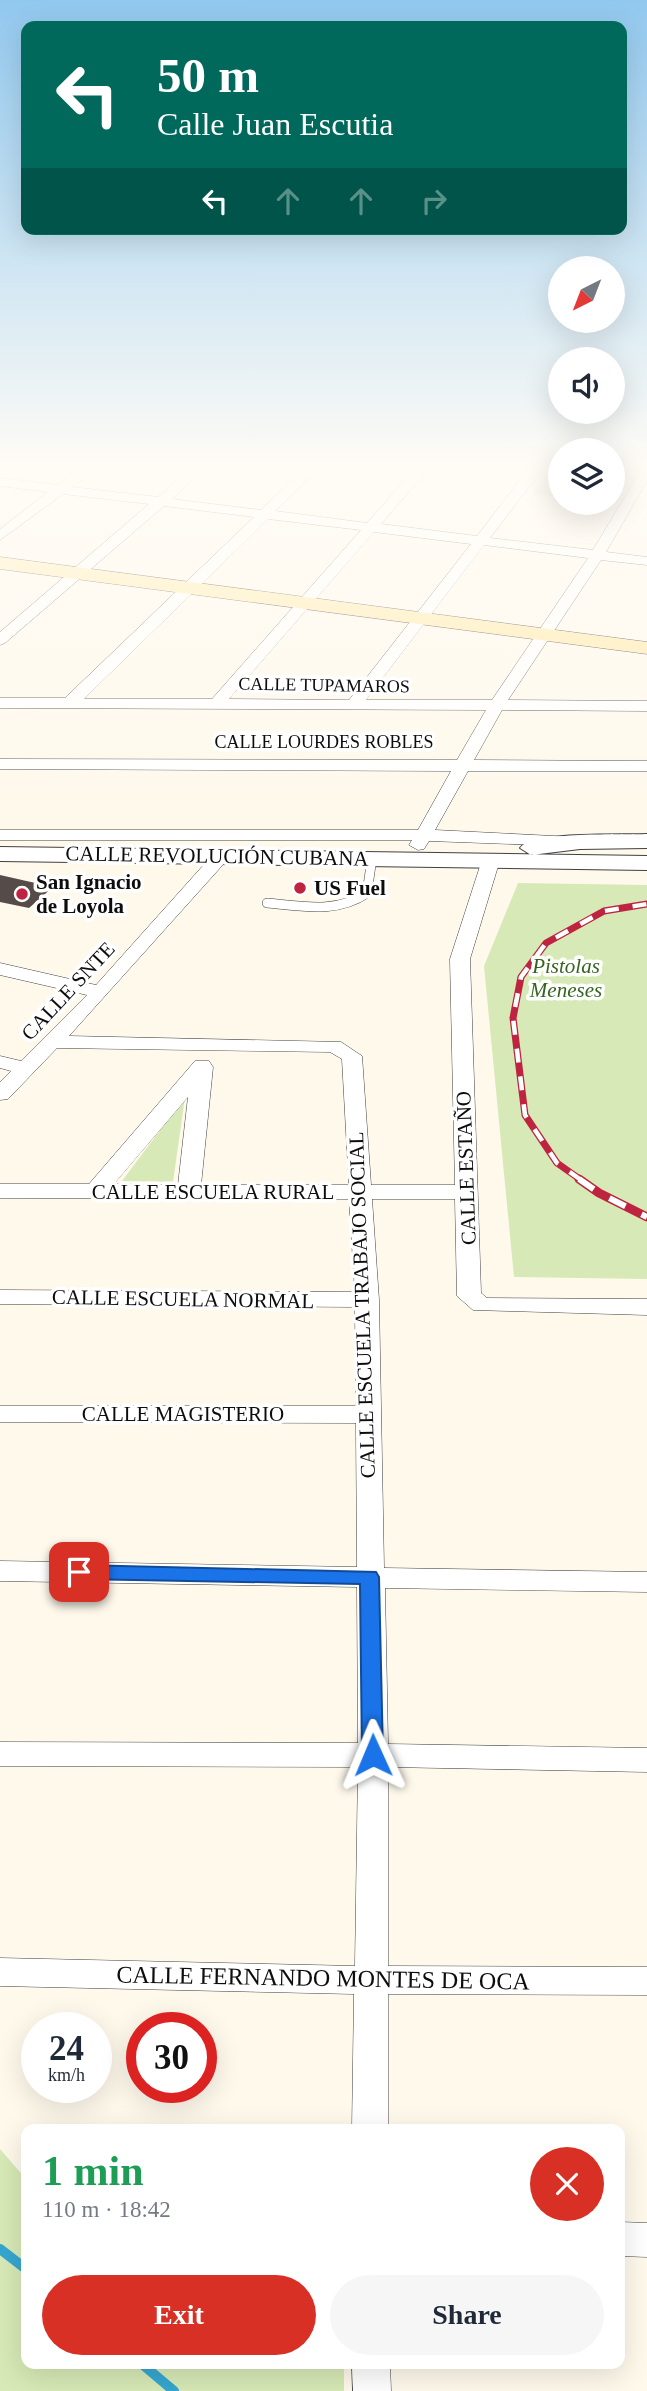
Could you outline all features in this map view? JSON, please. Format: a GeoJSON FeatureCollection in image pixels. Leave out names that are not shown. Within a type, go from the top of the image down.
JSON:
{"type":"FeatureCollection","features":[{"type":"Feature","properties":{"kind":"main road"},"geometry":{"type":"LineString","coordinates":[[147,583],[647,648]]}},
{"type":"Feature","properties":{"kind":"street"},"geometry":{"type":"LineString","coordinates":[[0,640],[69,583]]}},
{"type":"Feature","properties":{"kind":"street"},"geometry":{"type":"LineString","coordinates":[[70,703],[196,583]]}},
{"type":"Feature","properties":{"kind":"street"},"geometry":{"type":"LineString","coordinates":[[217,703],[321,583]]}},
{"type":"Feature","properties":{"kind":"street"},"geometry":{"type":"LineString","coordinates":[[354,704],[449,583]]}},
{"type":"Feature","properties":{"kind":"street"},"geometry":{"type":"LineString","coordinates":[[410,859],[496,706],[579,583]]}},
{"type":"Feature","properties":{"kind":"street","name":"CALLE TUPAMAROS"},"geometry":{"type":"LineString","coordinates":[[0,703],[647,706]]}},
{"type":"Feature","properties":{"kind":"street","name":"CALLE LOURDES ROBLES"},"geometry":{"type":"LineString","coordinates":[[0,764],[647,766]]}},
{"type":"Feature","properties":{"kind":"street"},"geometry":{"type":"LineString","coordinates":[[0,835],[424,835],[580,842]]}},
{"type":"Feature","properties":{"kind":"street","name":"CALLE REVOLUCIÓN CUBANA"},"geometry":{"type":"LineString","coordinates":[[434,859],[580,842],[647,841]]}},
{"type":"Feature","properties":{"kind":"street","name":"CALLE REVOLUCIÓN CUBANA"},"geometry":{"type":"LineString","coordinates":[[0,854],[223,854],[434,859],[490,863],[647,863]]}},
{"type":"Feature","properties":{"kind":"street","name":"CALLE SNTE"},"geometry":{"type":"LineString","coordinates":[[0,1094],[101,992],[223,854]]}},
{"type":"Feature","properties":{"kind":"street","name":"CALLE ESTAÑO"},"geometry":{"type":"LineString","coordinates":[[490,863],[460,959],[469,1296],[476,1303],[647,1307]]}},
{"type":"Feature","properties":{"kind":"street"},"geometry":{"type":"LineString","coordinates":[[0,969],[101,992]]}},
{"type":"Feature","properties":{"kind":"street"},"geometry":{"type":"LineString","coordinates":[[53,1042],[204,1044],[189,1191]]}},
{"type":"Feature","properties":{"kind":"street","name":"CALLE ESCUELA TRABAJO SOCIAL"},"geometry":{"type":"LineString","coordinates":[[204,1044],[334,1046],[352,1056],[367,1300],[373,1755],[368,1980],[370,2124]]}},
{"type":"Feature","properties":{"kind":"street"},"geometry":{"type":"LineString","coordinates":[[0,1062],[26,1068]]}},
{"type":"Feature","properties":{"kind":"street"},"geometry":{"type":"LineString","coordinates":[[95,1192],[202,1067]]}},
{"type":"Feature","properties":{"kind":"street","name":"CALLE ESCUELA RURAL"},"geometry":{"type":"LineString","coordinates":[[0,1191],[468,1192]]}},
{"type":"Feature","properties":{"kind":"street","name":"CALLE ESCUELA NORMAL"},"geometry":{"type":"LineString","coordinates":[[0,1297],[367,1300]]}},
{"type":"Feature","properties":{"kind":"street","name":"CALLE MAGISTERIO"},"geometry":{"type":"LineString","coordinates":[[0,1414],[367,1415]]}},
{"type":"Feature","properties":{"kind":"street"},"geometry":{"type":"LineString","coordinates":[[0,1571],[647,1582]]}},
{"type":"Feature","properties":{"kind":"street"},"geometry":{"type":"LineString","coordinates":[[0,1754],[373,1755],[647,1760]]}},
{"type":"Feature","properties":{"kind":"street","name":"CALLE FERNANDO MONTES DE OCA"},"geometry":{"type":"LineString","coordinates":[[0,1972],[368,1980],[647,1981]]}},
{"type":"Feature","properties":{"kind":"street"},"geometry":{"type":"LineString","coordinates":[[625,2239],[647,2240]]}},
{"type":"Feature","properties":{"kind":"street"},"geometry":{"type":"LineString","coordinates":[[372,2369],[372,2391]]}},
{"type":"Feature","properties":{"kind":"lane"},"geometry":{"type":"LineString","coordinates":[[267,903],[333,906],[361,899],[367,893],[372,858]]}},
{"type":"Feature","properties":{"kind":"green space","name":"Pistolas Meneses"},"geometry":{"type":"Polygon","coordinates":[[[518,883],[647,885],[647,1279],[514,1277],[484,966],[518,883]]]}},
{"type":"Feature","properties":{"kind":"green space"},"geometry":{"type":"Polygon","coordinates":[[[185,1097],[173,1182],[122,1181],[185,1097]]]}},
{"type":"Feature","properties":{"kind":"green space"},"geometry":{"type":"Polygon","coordinates":[[[0,2149],[21,2173],[21,2369],[344,2369],[344,2391],[0,2391],[0,2149]]]}},
{"type":"Feature","properties":{"kind":"building","name":"San Ignacio de Loyola"},"geometry":{"type":"Polygon","coordinates":[[[0,875],[53,887],[29,908],[0,902],[0,875]]]}},
{"type":"Feature","properties":{"kind":"waterway"},"geometry":{"type":"LineString","coordinates":[[0,2249],[21,2265]]}},
{"type":"Feature","properties":{"kind":"waterway"},"geometry":{"type":"LineString","coordinates":[[148,2369],[174,2391]]}},
{"type":"Feature","properties":{"kind":"railway"},"geometry":{"type":"LineString","coordinates":[[581,1180],[557,1163],[525,1115],[513,1018],[521,977],[546,943],[604,911],[647,904]]}},
{"type":"Feature","properties":{"kind":"railway"},"geometry":{"type":"LineString","coordinates":[[579,1179],[599,1193],[647,1217]]}},
{"type":"Feature","properties":{"kind":"place","name":"US Fuel"},"geometry":{"type":"Point","coordinates":[300,888]}},
{"type":"Feature","properties":{"kind":"place","name":"San Ignacio de Loyola"},"geometry":{"type":"Point","coordinates":[22,894]}},
{"type":"Feature","properties":{"kind":"route"},"geometry":{"type":"LineString","coordinates":[[79,1572],[369,1577],[373,1755]]}}]}
